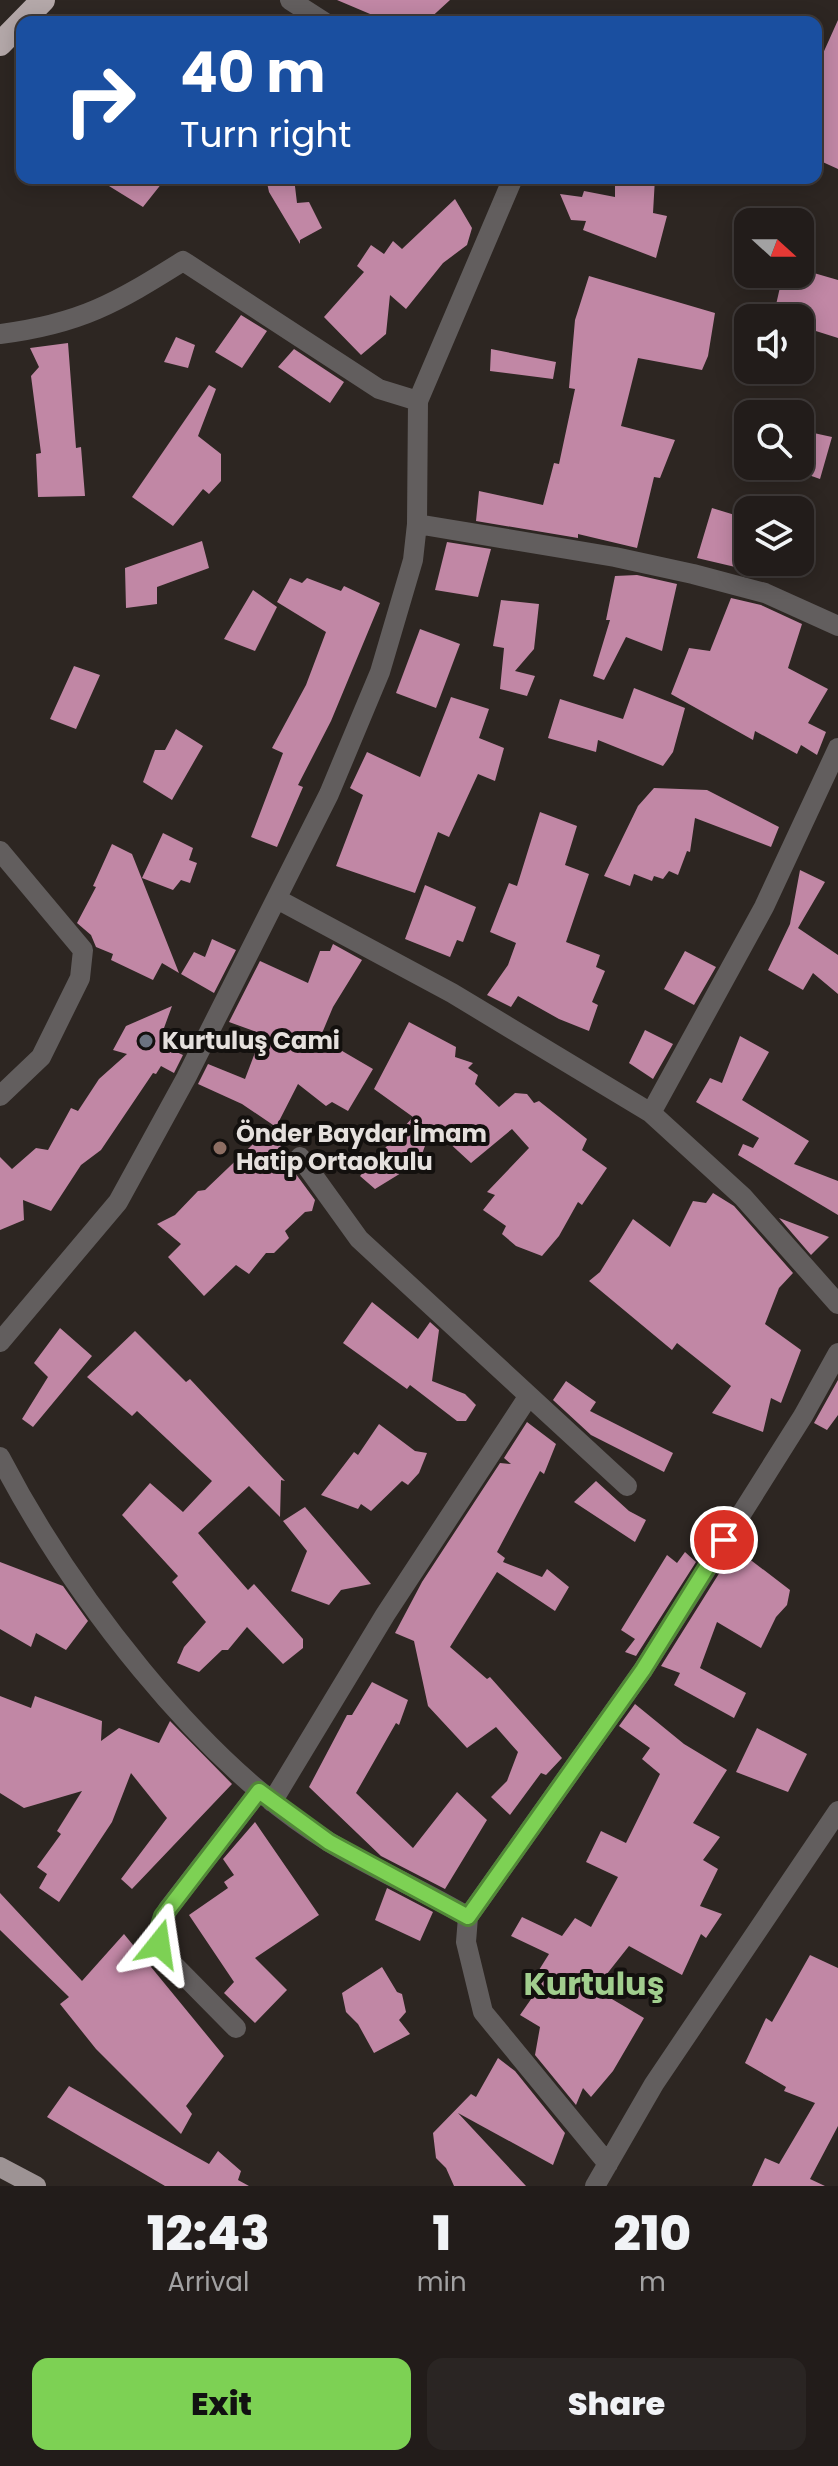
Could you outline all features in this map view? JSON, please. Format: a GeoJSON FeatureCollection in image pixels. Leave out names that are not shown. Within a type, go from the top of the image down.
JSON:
{"type":"FeatureCollection","features":[{"type":"Feature","properties":{"kind":"highway"},"geometry":{"type":"LineString","coordinates":[[27,16],[43,0]]}},
{"type":"Feature","properties":{"kind":"highway"},"geometry":{"type":"LineString","coordinates":[[0,44],[16,28]]}},
{"type":"Feature","properties":{"kind":"main road"},"geometry":{"type":"LineString","coordinates":[[0,2167],[36,2186]]}},
{"type":"Feature","properties":{"kind":"street"},"geometry":{"type":"LineString","coordinates":[[290,0],[315,16]]}},
{"type":"Feature","properties":{"kind":"street"},"geometry":{"type":"LineString","coordinates":[[0,1342],[118,1202],[186,1078],[329,794],[380,672],[413,560],[417,524],[418,401],[510,184]]}},
{"type":"Feature","properties":{"kind":"street"},"geometry":{"type":"LineString","coordinates":[[0,334],[49,328],[113,305],[183,261],[379,389],[418,401]]}},
{"type":"Feature","properties":{"kind":"street"},"geometry":{"type":"LineString","coordinates":[[417,524],[615,557],[693,574],[765,593],[838,626]]}},
{"type":"Feature","properties":{"kind":"street"},"geometry":{"type":"LineString","coordinates":[[651,1113],[764,907],[838,748]]}},
{"type":"Feature","properties":{"kind":"street"},"geometry":{"type":"LineString","coordinates":[[0,851],[83,950],[80,978],[41,1057],[0,1096]]}},
{"type":"Feature","properties":{"kind":"street"},"geometry":{"type":"LineString","coordinates":[[277,899],[452,993],[651,1113],[743,1197],[838,1304]]}},
{"type":"Feature","properties":{"kind":"street"},"geometry":{"type":"LineString","coordinates":[[300,1157],[359,1239],[627,1486]]}},
{"type":"Feature","properties":{"kind":"street"},"geometry":{"type":"LineString","coordinates":[[608,2164],[483,2012],[466,1942],[468,1917],[643,1670],[803,1416],[838,1353]]}},
{"type":"Feature","properties":{"kind":"street"},"geometry":{"type":"LineString","coordinates":[[236,2028],[164,1955],[158,1932],[168,1909],[265,1796],[528,1397]]}},
{"type":"Feature","properties":{"kind":"street"},"geometry":{"type":"LineString","coordinates":[[0,1457],[26,1507],[92,1604],[220,1758],[265,1796],[329,1842],[468,1917]]}},
{"type":"Feature","properties":{"kind":"street"},"geometry":{"type":"LineString","coordinates":[[595,2186],[654,2084],[838,1811]]}},
{"type":"Feature","properties":{"kind":"building"},"geometry":{"type":"Polygon","coordinates":[[[337,0],[450,0],[433,16],[375,16],[337,0]]]}},
{"type":"Feature","properties":{"kind":"building"},"geometry":{"type":"Polygon","coordinates":[[[838,20],[838,169],[822,162],[822,56],[838,20]]]}},
{"type":"Feature","properties":{"kind":"building"},"geometry":{"type":"Polygon","coordinates":[[[106,184],[161,184],[143,207],[106,184]]]}},
{"type":"Feature","properties":{"kind":"building"},"geometry":{"type":"Polygon","coordinates":[[[267,184],[295,184],[297,203],[309,202],[322,228],[300,240],[300,244],[267,184]]]}},
{"type":"Feature","properties":{"kind":"building"},"geometry":{"type":"Polygon","coordinates":[[[615,184],[655,184],[653,213],[667,216],[656,258],[583,230],[586,221],[571,220],[560,194],[582,197],[584,191],[615,197],[615,184]]]}},
{"type":"Feature","properties":{"kind":"building"},"geometry":{"type":"Polygon","coordinates":[[[455,199],[472,228],[467,245],[443,263],[406,309],[390,295],[386,334],[361,355],[324,317],[364,272],[357,266],[371,245],[384,254],[393,241],[402,249],[455,199]]]}},
{"type":"Feature","properties":{"kind":"building"},"geometry":{"type":"Polygon","coordinates":[[[814,273],[838,280],[838,338],[814,330],[814,304],[776,304],[780,288],[814,288],[814,273]]]}},
{"type":"Feature","properties":{"kind":"building"},"geometry":{"type":"Polygon","coordinates":[[[589,276],[715,313],[708,356],[702,370],[638,358],[621,426],[675,440],[660,478],[654,477],[637,548],[578,534],[578,538],[476,521],[479,491],[543,505],[554,463],[559,464],[575,389],[569,388],[575,320],[589,276]]]}},
{"type":"Feature","properties":{"kind":"building"},"geometry":{"type":"Polygon","coordinates":[[[241,315],[267,331],[242,368],[215,352],[241,315]]]}},
{"type":"Feature","properties":{"kind":"building"},"geometry":{"type":"Polygon","coordinates":[[[176,337],[195,345],[188,368],[164,362],[176,337]]]}},
{"type":"Feature","properties":{"kind":"building"},"geometry":{"type":"Polygon","coordinates":[[[68,343],[76,448],[81,447],[85,496],[38,497],[36,454],[41,453],[31,376],[39,367],[30,348],[68,343]]]}},
{"type":"Feature","properties":{"kind":"building"},"geometry":{"type":"Polygon","coordinates":[[[294,349],[344,382],[330,403],[278,367],[294,349]]]}},
{"type":"Feature","properties":{"kind":"building"},"geometry":{"type":"Polygon","coordinates":[[[491,349],[556,362],[553,379],[490,371],[491,349]]]}},
{"type":"Feature","properties":{"kind":"building"},"geometry":{"type":"Polygon","coordinates":[[[209,385],[216,389],[198,436],[221,454],[221,481],[209,494],[203,489],[173,526],[132,497],[209,385]]]}},
{"type":"Feature","properties":{"kind":"building"},"geometry":{"type":"Polygon","coordinates":[[[814,433],[832,437],[820,479],[814,477],[814,433]]]}},
{"type":"Feature","properties":{"kind":"building"},"geometry":{"type":"Polygon","coordinates":[[[712,508],[734,515],[734,567],[697,558],[712,508]]]}},
{"type":"Feature","properties":{"kind":"building"},"geometry":{"type":"Polygon","coordinates":[[[202,541],[209,568],[157,587],[157,604],[126,608],[125,568],[202,541]]]}},
{"type":"Feature","properties":{"kind":"building"},"geometry":{"type":"Polygon","coordinates":[[[447,542],[491,549],[478,597],[435,590],[447,542]]]}},
{"type":"Feature","properties":{"kind":"building"},"geometry":{"type":"Polygon","coordinates":[[[637,575],[677,584],[662,651],[626,637],[604,680],[593,676],[610,620],[606,620],[615,576],[637,575]]]}},
{"type":"Feature","properties":{"kind":"building"},"geometry":{"type":"Polygon","coordinates":[[[290,578],[302,583],[307,578],[341,591],[344,586],[380,603],[331,721],[298,785],[303,787],[277,847],[251,837],[283,753],[272,748],[306,685],[326,632],[277,602],[290,578]]]}},
{"type":"Feature","properties":{"kind":"building"},"geometry":{"type":"Polygon","coordinates":[[[253,590],[277,607],[255,651],[224,639],[253,590]]]}},
{"type":"Feature","properties":{"kind":"building"},"geometry":{"type":"Polygon","coordinates":[[[731,598],[761,605],[802,624],[788,668],[828,689],[808,723],[826,732],[817,755],[801,745],[797,754],[755,731],[753,740],[671,694],[689,648],[710,651],[731,598]]]}},
{"type":"Feature","properties":{"kind":"building"},"geometry":{"type":"Polygon","coordinates":[[[501,600],[539,604],[534,649],[515,671],[535,676],[527,696],[500,689],[504,648],[493,646],[501,600]]]}},
{"type":"Feature","properties":{"kind":"building"},"geometry":{"type":"Polygon","coordinates":[[[420,629],[460,644],[436,708],[396,693],[420,629]]]}},
{"type":"Feature","properties":{"kind":"building"},"geometry":{"type":"Polygon","coordinates":[[[74,666],[100,675],[76,729],[50,719],[74,666]]]}},
{"type":"Feature","properties":{"kind":"building"},"geometry":{"type":"Polygon","coordinates":[[[634,688],[685,708],[673,752],[663,766],[598,740],[596,752],[548,738],[560,699],[623,719],[634,688]]]}},
{"type":"Feature","properties":{"kind":"building"},"geometry":{"type":"Polygon","coordinates":[[[451,697],[489,709],[479,738],[504,748],[495,781],[478,774],[449,837],[438,832],[415,893],[336,866],[363,795],[350,788],[367,752],[420,777],[451,697]]]}},
{"type":"Feature","properties":{"kind":"building"},"geometry":{"type":"Polygon","coordinates":[[[176,729],[203,746],[172,800],[143,782],[155,750],[165,750],[176,729]]]}},
{"type":"Feature","properties":{"kind":"building"},"geometry":{"type":"Polygon","coordinates":[[[654,788],[707,790],[779,827],[771,847],[695,818],[690,852],[687,851],[678,875],[669,871],[663,879],[654,876],[652,881],[634,874],[630,886],[604,876],[638,806],[654,788]]]}},
{"type":"Feature","properties":{"kind":"building"},"geometry":{"type":"Polygon","coordinates":[[[540,812],[577,826],[565,865],[589,874],[566,942],[600,955],[596,967],[605,971],[592,1002],[598,1005],[589,1031],[559,1019],[518,996],[511,1007],[487,995],[508,965],[516,943],[490,932],[509,883],[517,886],[540,812]]]}},
{"type":"Feature","properties":{"kind":"building"},"geometry":{"type":"Polygon","coordinates":[[[163,833],[193,848],[189,860],[197,863],[190,883],[181,880],[173,890],[142,878],[163,833]]]}},
{"type":"Feature","properties":{"kind":"building"},"geometry":{"type":"Polygon","coordinates":[[[112,844],[132,854],[179,973],[162,963],[153,980],[111,960],[113,954],[96,947],[91,935],[77,923],[96,887],[93,886],[112,844]]]}},
{"type":"Feature","properties":{"kind":"building"},"geometry":{"type":"Polygon","coordinates":[[[800,870],[825,882],[798,928],[838,955],[838,994],[813,973],[803,990],[768,970],[790,924],[800,870]]]}},
{"type":"Feature","properties":{"kind":"building"},"geometry":{"type":"Polygon","coordinates":[[[425,885],[476,907],[463,942],[457,940],[450,957],[405,939],[425,885]]]}},
{"type":"Feature","properties":{"kind":"building"},"geometry":{"type":"Polygon","coordinates":[[[212,939],[236,950],[214,993],[181,974],[194,952],[205,957],[212,939]]]}},
{"type":"Feature","properties":{"kind":"building"},"geometry":{"type":"Polygon","coordinates":[[[333,944],[362,960],[333,1007],[320,1038],[373,1069],[348,1111],[332,1102],[326,1106],[298,1084],[276,1127],[242,1104],[198,1084],[208,1064],[245,1079],[262,1034],[229,1022],[260,961],[308,983],[320,951],[330,951],[333,944]]]}},
{"type":"Feature","properties":{"kind":"building"},"geometry":{"type":"Polygon","coordinates":[[[685,951],[716,967],[694,1005],[664,989],[685,951]]]}},
{"type":"Feature","properties":{"kind":"building"},"geometry":{"type":"Polygon","coordinates":[[[172,1006],[164,1028],[179,1033],[170,1049],[183,1055],[174,1073],[161,1066],[156,1074],[153,1073],[101,1150],[81,1165],[51,1211],[23,1200],[24,1220],[0,1230],[0,1157],[12,1169],[36,1148],[48,1150],[71,1108],[78,1111],[99,1079],[127,1054],[113,1050],[126,1026],[172,1006]]]}},
{"type":"Feature","properties":{"kind":"building"},"geometry":{"type":"Polygon","coordinates":[[[409,1022],[456,1047],[455,1057],[473,1063],[468,1068],[478,1075],[475,1084],[499,1107],[515,1093],[527,1094],[534,1103],[539,1101],[587,1139],[582,1150],[607,1168],[582,1205],[578,1202],[559,1236],[542,1256],[516,1246],[502,1234],[506,1226],[483,1210],[495,1195],[487,1192],[529,1148],[512,1129],[471,1163],[432,1127],[419,1162],[375,1189],[360,1176],[413,1117],[374,1089],[409,1022]]]}},
{"type":"Feature","properties":{"kind":"building"},"geometry":{"type":"Polygon","coordinates":[[[645,1030],[673,1044],[653,1079],[629,1063],[645,1030]]]}},
{"type":"Feature","properties":{"kind":"building"},"geometry":{"type":"Polygon","coordinates":[[[740,1036],[769,1052],[742,1100],[809,1141],[794,1164],[838,1181],[838,1215],[738,1155],[743,1144],[753,1148],[759,1138],[696,1102],[710,1078],[722,1083],[740,1036]]]}},
{"type":"Feature","properties":{"kind":"building"},"geometry":{"type":"Polygon","coordinates":[[[272,1126],[290,1166],[315,1200],[312,1211],[305,1212],[285,1231],[289,1238],[274,1253],[266,1253],[249,1274],[236,1265],[204,1296],[168,1257],[181,1244],[157,1224],[175,1215],[198,1191],[205,1190],[272,1126]]]}},
{"type":"Feature","properties":{"kind":"building"},"geometry":{"type":"Polygon","coordinates":[[[713,1193],[734,1206],[793,1273],[779,1288],[765,1324],[801,1350],[781,1403],[771,1398],[763,1432],[712,1413],[731,1386],[677,1343],[672,1350],[589,1281],[600,1272],[633,1219],[670,1247],[693,1201],[706,1203],[713,1193]]]}},
{"type":"Feature","properties":{"kind":"building"},"geometry":{"type":"Polygon","coordinates":[[[779,1218],[829,1237],[811,1255],[779,1218]]]}},
{"type":"Feature","properties":{"kind":"building"},"geometry":{"type":"Polygon","coordinates":[[[372,1302],[418,1339],[430,1322],[439,1330],[432,1381],[465,1394],[476,1405],[466,1421],[457,1421],[410,1385],[407,1389],[343,1343],[372,1302]]]}},
{"type":"Feature","properties":{"kind":"building"},"geometry":{"type":"Polygon","coordinates":[[[60,1328],[92,1356],[33,1427],[22,1419],[48,1377],[34,1363],[60,1328]]]}},
{"type":"Feature","properties":{"kind":"building"},"geometry":{"type":"Polygon","coordinates":[[[135,1331],[186,1382],[190,1379],[285,1481],[281,1480],[280,1517],[249,1486],[198,1533],[248,1590],[254,1584],[303,1639],[303,1648],[283,1664],[247,1627],[228,1650],[222,1650],[199,1672],[177,1663],[184,1647],[206,1622],[172,1582],[178,1576],[122,1515],[150,1483],[183,1512],[212,1481],[137,1411],[132,1416],[87,1377],[135,1331]]]}},
{"type":"Feature","properties":{"kind":"building"},"geometry":{"type":"Polygon","coordinates":[[[838,1380],[838,1415],[827,1430],[814,1423],[838,1380]]]}},
{"type":"Feature","properties":{"kind":"building"},"geometry":{"type":"Polygon","coordinates":[[[566,1381],[596,1402],[590,1411],[673,1453],[664,1472],[591,1435],[553,1400],[566,1381]]]}},
{"type":"Feature","properties":{"kind":"building"},"geometry":{"type":"Polygon","coordinates":[[[527,1422],[556,1444],[544,1474],[540,1471],[497,1552],[505,1558],[503,1562],[542,1577],[547,1569],[569,1587],[555,1611],[497,1572],[450,1647],[487,1679],[490,1677],[562,1758],[546,1775],[541,1773],[510,1815],[491,1797],[507,1781],[518,1752],[496,1727],[467,1748],[428,1706],[414,1641],[395,1633],[422,1582],[500,1463],[511,1464],[504,1458],[527,1422]]]}},
{"type":"Feature","properties":{"kind":"building"},"geometry":{"type":"Polygon","coordinates":[[[379,1424],[415,1451],[427,1453],[419,1473],[408,1485],[402,1481],[371,1511],[361,1504],[358,1509],[321,1495],[354,1452],[358,1455],[379,1424]]]}},
{"type":"Feature","properties":{"kind":"building"},"geometry":{"type":"Polygon","coordinates":[[[596,1481],[629,1511],[646,1520],[635,1542],[574,1502],[596,1481]]]}},
{"type":"Feature","properties":{"kind":"building"},"geometry":{"type":"Polygon","coordinates":[[[305,1507],[371,1584],[341,1590],[329,1605],[291,1591],[307,1551],[283,1521],[305,1507]]]}},
{"type":"Feature","properties":{"kind":"building"},"geometry":{"type":"Polygon","coordinates":[[[735,1548],[790,1590],[787,1605],[776,1617],[761,1648],[717,1622],[700,1668],[746,1693],[734,1718],[674,1685],[680,1673],[661,1666],[735,1548]]]}},
{"type":"Feature","properties":{"kind":"building"},"geometry":{"type":"Polygon","coordinates":[[[685,1552],[696,1562],[636,1656],[625,1652],[635,1639],[621,1630],[667,1555],[677,1563],[685,1552]]]}},
{"type":"Feature","properties":{"kind":"building"},"geometry":{"type":"Polygon","coordinates":[[[0,1562],[63,1586],[88,1621],[66,1650],[36,1633],[31,1647],[0,1629],[0,1562]]]}},
{"type":"Feature","properties":{"kind":"building"},"geometry":{"type":"Polygon","coordinates":[[[372,1682],[408,1700],[399,1725],[396,1723],[356,1793],[413,1848],[457,1792],[487,1820],[445,1889],[381,1856],[309,1787],[347,1715],[352,1715],[372,1682]]]}},
{"type":"Feature","properties":{"kind":"building"},"geometry":{"type":"Polygon","coordinates":[[[0,1696],[31,1708],[35,1696],[102,1721],[101,1741],[119,1728],[159,1743],[170,1721],[232,1784],[132,1889],[121,1879],[167,1818],[131,1773],[112,1822],[59,1902],[39,1888],[47,1874],[37,1867],[61,1834],[57,1831],[82,1791],[24,1808],[0,1793],[0,1696]]]}},
{"type":"Feature","properties":{"kind":"building"},"geometry":{"type":"Polygon","coordinates":[[[635,1704],[684,1744],[727,1770],[693,1823],[720,1837],[703,1860],[718,1869],[700,1906],[722,1914],[706,1938],[701,1934],[682,1975],[629,1946],[595,1989],[644,2018],[613,2071],[591,2097],[583,2088],[576,2105],[535,2055],[540,2027],[520,2015],[536,1992],[529,1986],[549,1954],[511,1936],[522,1917],[562,1936],[575,1918],[591,1927],[618,1877],[586,1862],[601,1831],[626,1843],[660,1774],[642,1759],[650,1748],[619,1726],[635,1704]]]}},
{"type":"Feature","properties":{"kind":"building"},"geometry":{"type":"Polygon","coordinates":[[[757,1728],[807,1754],[788,1792],[736,1772],[757,1728]]]}},
{"type":"Feature","properties":{"kind":"building"},"geometry":{"type":"Polygon","coordinates":[[[255,1822],[319,1915],[255,1958],[287,1990],[255,2023],[224,1993],[234,1982],[189,1915],[228,1888],[224,1882],[234,1875],[223,1859],[255,1822]]]}},
{"type":"Feature","properties":{"kind":"building"},"geometry":{"type":"Polygon","coordinates":[[[387,1888],[433,1912],[420,1941],[375,1920],[387,1888]]]}},
{"type":"Feature","properties":{"kind":"building"},"geometry":{"type":"Polygon","coordinates":[[[0,1893],[82,1981],[124,1934],[224,2056],[186,2106],[192,2114],[181,2134],[96,2049],[60,2004],[69,1997],[0,1930],[0,1893]]]}},
{"type":"Feature","properties":{"kind":"building"},"geometry":{"type":"Polygon","coordinates":[[[810,1955],[838,1968],[838,2126],[810,2179],[825,2186],[752,2186],[765,2158],[779,2164],[815,2103],[784,2091],[786,2087],[745,2063],[766,2018],[772,2022],[810,1955]]]}},
{"type":"Feature","properties":{"kind":"building"},"geometry":{"type":"Polygon","coordinates":[[[382,1967],[397,1992],[402,1994],[406,2012],[399,2020],[410,2034],[374,2053],[358,2024],[346,2012],[342,1993],[382,1967]]]}},
{"type":"Feature","properties":{"kind":"building"},"geometry":{"type":"Polygon","coordinates":[[[498,2058],[515,2071],[565,2133],[553,2165],[458,2113],[526,2186],[454,2186],[446,2168],[436,2158],[433,2133],[471,2094],[476,2097],[498,2058]]]}},
{"type":"Feature","properties":{"kind":"building"},"geometry":{"type":"Polygon","coordinates":[[[69,2086],[209,2164],[218,2151],[241,2171],[238,2180],[249,2186],[165,2186],[47,2117],[69,2086]]]}},
{"type":"Feature","properties":{"kind":"place","name":"Kurtuluş Cami"},"geometry":{"type":"Point","coordinates":[146,1041]}},
{"type":"Feature","properties":{"kind":"place","name":"Önder Baydar İmam Hatip Ortaokulu"},"geometry":{"type":"Point","coordinates":[220,1148]}},
{"type":"Feature","properties":{"kind":"district","name":"Kurtuluş"},"geometry":{"type":"Point","coordinates":[594,1984]}},
{"type":"Feature","properties":{"kind":"route"},"geometry":{"type":"LineString","coordinates":[[159,1944],[158,1932],[163,1916],[259,1791],[329,1842],[468,1917],[643,1670],[724,1540]]}}]}
